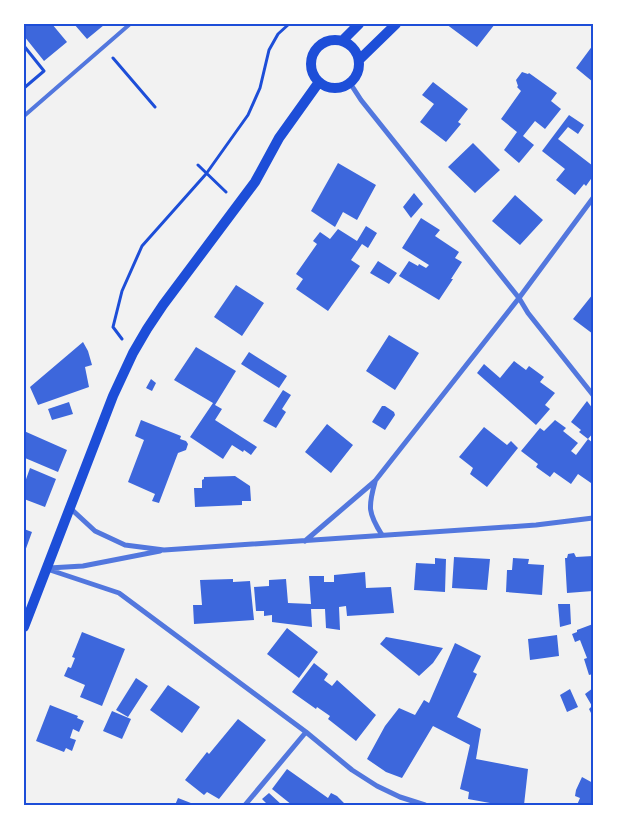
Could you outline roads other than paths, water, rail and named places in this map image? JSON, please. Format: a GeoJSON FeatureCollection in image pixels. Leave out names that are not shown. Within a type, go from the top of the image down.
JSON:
{"type":"FeatureCollection","features":[{"type":"Feature","properties":{"kind":"main road"},"geometry":{"type":"LineString","coordinates":[[342,41],[359,24]]}},
{"type":"Feature","properties":{"kind":"main road"},"geometry":{"type":"LineString","coordinates":[[359,60],[396,24]]}},
{"type":"Feature","properties":{"kind":"main road"},"geometry":{"type":"LineString","coordinates":[[328,41],[342,41],[353,48],[359,60],[358,73],[350,83],[337,88],[330,88],[319,82],[311,64],[316,50],[328,41]]}},
{"type":"Feature","properties":{"kind":"main road"},"geometry":{"type":"LineString","coordinates":[[24,628],[113,396],[133,354],[163,305],[255,182],[279,138],[319,82]]}},
{"type":"Feature","properties":{"kind":"street"},"geometry":{"type":"LineString","coordinates":[[350,83],[361,100],[519,298],[528,313],[593,395]]}},
{"type":"Feature","properties":{"kind":"street"},"geometry":{"type":"LineString","coordinates":[[305,541],[375,481],[519,298],[593,198]]}},
{"type":"Feature","properties":{"kind":"street"},"geometry":{"type":"LineString","coordinates":[[375,481],[369,503],[370,514],[382,535]]}},
{"type":"Feature","properties":{"kind":"street"},"geometry":{"type":"LineString","coordinates":[[70,508],[95,531],[126,545],[164,550]]}},
{"type":"Feature","properties":{"kind":"street"},"geometry":{"type":"LineString","coordinates":[[46,569],[84,566],[164,550],[536,525],[593,518]]}},
{"type":"Feature","properties":{"kind":"street"},"geometry":{"type":"LineString","coordinates":[[46,569],[119,593],[306,732],[352,770],[377,786],[400,797],[425,805]]}},
{"type":"Feature","properties":{"kind":"street"},"geometry":{"type":"LineString","coordinates":[[245,805],[306,732]]}},
{"type":"Feature","properties":{"kind":"lane"},"geometry":{"type":"LineString","coordinates":[[24,116],[130,24]]}}]}
